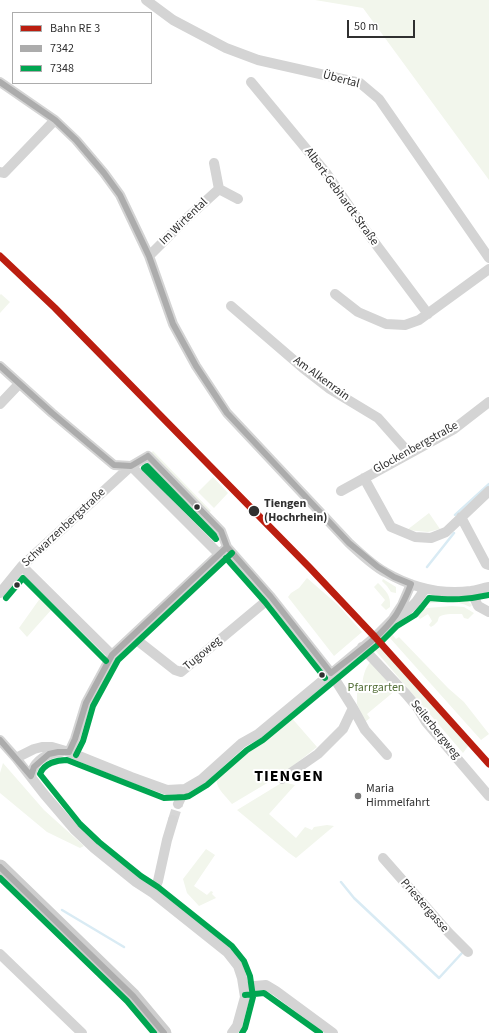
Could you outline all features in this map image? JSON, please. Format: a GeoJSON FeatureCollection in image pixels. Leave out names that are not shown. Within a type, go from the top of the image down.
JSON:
{"type":"FeatureCollection","features":[{"type":"Feature","properties":{"kind":"main road"},"geometry":{"type":"LineString","coordinates":[[0,866],[133,996],[164,1033]]}},
{"type":"Feature","properties":{"kind":"street","name":"Übertal"},"geometry":{"type":"LineString","coordinates":[[146,0],[173,20],[226,48],[258,60],[360,83],[379,99],[489,258]]}},
{"type":"Feature","properties":{"kind":"street","name":"Albert-Gebhardt-Straße"},"geometry":{"type":"LineString","coordinates":[[252,82],[327,174],[369,235],[428,314]]}},
{"type":"Feature","properties":{"kind":"street"},"geometry":{"type":"LineString","coordinates":[[0,83],[55,120],[76,140],[104,173],[120,195],[149,256],[173,324],[196,366],[227,413],[349,543],[384,572],[425,589],[450,592],[471,591],[489,587]]}},
{"type":"Feature","properties":{"kind":"street"},"geometry":{"type":"LineString","coordinates":[[0,172],[4,173],[55,120]]}},
{"type":"Feature","properties":{"kind":"street","name":"Im Wirtental"},"geometry":{"type":"LineString","coordinates":[[214,163],[219,189]]}},
{"type":"Feature","properties":{"kind":"street","name":"Im Wirtental"},"geometry":{"type":"LineString","coordinates":[[149,256],[186,218],[219,189]]}},
{"type":"Feature","properties":{"kind":"street","name":"Im Wirtental"},"geometry":{"type":"LineString","coordinates":[[219,189],[238,199]]}},
{"type":"Feature","properties":{"kind":"street"},"geometry":{"type":"LineString","coordinates":[[335,294],[358,312],[386,324],[404,325],[419,320],[489,269]]}},
{"type":"Feature","properties":{"kind":"street","name":"Am Alkenrain"},"geometry":{"type":"LineString","coordinates":[[231,306],[303,368],[330,389],[378,418],[409,453]]}},
{"type":"Feature","properties":{"kind":"street"},"geometry":{"type":"LineString","coordinates":[[0,366],[52,413],[114,465],[130,466],[271,597],[331,673],[353,708],[364,730],[387,755]]}},
{"type":"Feature","properties":{"kind":"street"},"geometry":{"type":"LineString","coordinates":[[0,404],[19,384]]}},
{"type":"Feature","properties":{"kind":"street","name":"Glockenbergstraße"},"geometry":{"type":"LineString","coordinates":[[341,491],[454,429],[489,402]]}},
{"type":"Feature","properties":{"kind":"street","name":"Schwarzenbergstraße"},"geometry":{"type":"LineString","coordinates":[[0,593],[22,566],[130,466],[148,456],[221,531],[223,551]]}},
{"type":"Feature","properties":{"kind":"street"},"geometry":{"type":"LineString","coordinates":[[364,478],[391,527],[415,537],[431,538],[446,532],[489,491]]}},
{"type":"Feature","properties":{"kind":"street"},"geometry":{"type":"LineString","coordinates":[[461,517],[486,564],[489,565]]}},
{"type":"Feature","properties":{"kind":"street"},"geometry":{"type":"LineString","coordinates":[[69,752],[86,703],[112,655],[133,637],[223,551]]}},
{"type":"Feature","properties":{"kind":"street"},"geometry":{"type":"LineString","coordinates":[[22,566],[112,655]]}},
{"type":"Feature","properties":{"kind":"street"},"geometry":{"type":"LineString","coordinates":[[15,756],[42,747],[52,747],[69,752],[168,790],[185,789],[202,779],[242,743],[258,734],[380,632],[392,620],[402,605],[411,584]]}},
{"type":"Feature","properties":{"kind":"street"},"geometry":{"type":"LineString","coordinates":[[392,620],[409,609],[425,589]]}},
{"type":"Feature","properties":{"kind":"street"},"geometry":{"type":"LineString","coordinates":[[471,591],[478,606],[489,612]]}},
{"type":"Feature","properties":{"kind":"street","name":"Tugoweg"},"geometry":{"type":"LineString","coordinates":[[133,637],[175,670],[181,672],[271,597]]}},
{"type":"Feature","properties":{"kind":"street","name":"Seilerbergweg"},"geometry":{"type":"LineString","coordinates":[[362,648],[406,694],[417,707],[426,722],[489,796]]}},
{"type":"Feature","properties":{"kind":"street"},"geometry":{"type":"LineString","coordinates":[[282,779],[318,754],[343,729],[353,708]]}},
{"type":"Feature","properties":{"kind":"street"},"geometry":{"type":"LineString","coordinates":[[0,740],[15,756],[74,829],[94,848],[227,952],[238,966],[244,987],[244,997],[237,1026],[232,1033]]}},
{"type":"Feature","properties":{"kind":"street"},"geometry":{"type":"LineString","coordinates":[[31,776],[34,767],[49,754],[69,752]]}},
{"type":"Feature","properties":{"kind":"street"},"geometry":{"type":"LineString","coordinates":[[178,804],[185,789]]}},
{"type":"Feature","properties":{"kind":"street"},"geometry":{"type":"LineString","coordinates":[[152,893],[158,881],[166,840],[173,820]]}},
{"type":"Feature","properties":{"kind":"street","name":"Priestergasse"},"geometry":{"type":"LineString","coordinates":[[383,858],[449,934],[468,952]]}},
{"type":"Feature","properties":{"kind":"street"},"geometry":{"type":"LineString","coordinates":[[0,954],[82,1033]]}},
{"type":"Feature","properties":{"kind":"street"},"geometry":{"type":"LineString","coordinates":[[244,987],[266,985],[333,1033]]}},
{"type":"Feature","properties":{"kind":"green space"},"geometry":{"type":"Polygon","coordinates":[[[315,0],[489,0],[489,180],[363,8],[315,0]]]}},
{"type":"Feature","properties":{"kind":"green space"},"geometry":{"type":"Polygon","coordinates":[[[1,294],[10,302],[0,313],[0,295],[1,294]]]}},
{"type":"Feature","properties":{"kind":"green space"},"geometry":{"type":"Polygon","coordinates":[[[153,451],[211,511],[208,513],[150,454],[153,451]]]}},
{"type":"Feature","properties":{"kind":"green space"},"geometry":{"type":"Polygon","coordinates":[[[154,470],[206,523],[203,527],[200,525],[198,527],[195,523],[197,521],[185,509],[182,511],[179,509],[182,506],[150,474],[154,470]]]}},
{"type":"Feature","properties":{"kind":"green space"},"geometry":{"type":"Polygon","coordinates":[[[213,477],[228,493],[214,508],[198,492],[213,477]]]}},
{"type":"Feature","properties":{"kind":"green space"},"geometry":{"type":"Polygon","coordinates":[[[429,513],[440,529],[428,532],[407,530],[429,513]]]}},
{"type":"Feature","properties":{"kind":"green space"},"geometry":{"type":"Polygon","coordinates":[[[307,578],[338,605],[362,632],[334,656],[288,597],[299,588],[307,578]]]}},
{"type":"Feature","properties":{"kind":"green space"},"geometry":{"type":"Polygon","coordinates":[[[383,579],[396,587],[396,593],[391,592],[382,581],[383,579]]]}},
{"type":"Feature","properties":{"kind":"green space"},"geometry":{"type":"Polygon","coordinates":[[[378,583],[386,591],[390,599],[390,607],[386,610],[381,605],[385,600],[374,587],[378,583]]]}},
{"type":"Feature","properties":{"kind":"green space"},"geometry":{"type":"Polygon","coordinates":[[[41,597],[52,609],[27,637],[19,628],[41,597]]]}},
{"type":"Feature","properties":{"kind":"green space"},"geometry":{"type":"Polygon","coordinates":[[[436,598],[465,598],[472,605],[470,607],[454,602],[427,604],[425,602],[436,598]]]}},
{"type":"Feature","properties":{"kind":"green space"},"geometry":{"type":"Polygon","coordinates":[[[452,606],[464,607],[474,613],[468,619],[464,618],[462,614],[444,615],[439,617],[437,622],[431,627],[429,625],[432,621],[428,614],[420,619],[416,614],[427,608],[452,606]]]}},
{"type":"Feature","properties":{"kind":"green space"},"geometry":{"type":"Polygon","coordinates":[[[392,634],[396,639],[399,637],[448,688],[464,702],[489,734],[481,740],[389,637],[392,634]]]}},
{"type":"Feature","properties":{"kind":"green space"},"geometry":{"type":"Polygon","coordinates":[[[382,645],[469,745],[463,753],[375,650],[382,645]]]}},
{"type":"Feature","properties":{"kind":"green space","name":"Pfarrgarten"},"geometry":{"type":"Polygon","coordinates":[[[371,661],[396,690],[367,714],[370,718],[365,722],[357,704],[357,687],[362,688],[364,673],[371,661]]]}},
{"type":"Feature","properties":{"kind":"green space"},"geometry":{"type":"Polygon","coordinates":[[[290,716],[317,747],[284,773],[232,804],[219,788],[217,784],[217,777],[290,716]]]}},
{"type":"Feature","properties":{"kind":"green space"},"geometry":{"type":"Polygon","coordinates":[[[3,763],[44,810],[84,846],[80,848],[47,832],[0,793],[0,773],[3,763]]]}},
{"type":"Feature","properties":{"kind":"green space"},"geometry":{"type":"Polygon","coordinates":[[[283,782],[295,785],[269,814],[296,838],[305,827],[312,830],[314,827],[327,825],[334,826],[296,858],[237,810],[283,782]]]}},
{"type":"Feature","properties":{"kind":"green space"},"geometry":{"type":"Polygon","coordinates":[[[206,849],[215,855],[194,886],[207,895],[211,891],[213,892],[212,894],[216,898],[199,906],[187,893],[183,879],[206,849]]]}},
{"type":"Feature","properties":{"kind":"waterway"},"geometry":{"type":"LineString","coordinates":[[455,515],[489,484]]}},
{"type":"Feature","properties":{"kind":"waterway"},"geometry":{"type":"LineString","coordinates":[[427,567],[454,533]]}},
{"type":"Feature","properties":{"kind":"waterway"},"geometry":{"type":"LineString","coordinates":[[341,882],[354,898],[439,978],[462,953]]}},
{"type":"Feature","properties":{"kind":"waterway"},"geometry":{"type":"LineString","coordinates":[[62,910],[124,947]]}},
{"type":"Feature","properties":{"kind":"tunnel"},"geometry":{"type":"LineString","coordinates":[[173,820],[178,804]]}},
{"type":"Feature","properties":{"kind":"transit line","name":"7342"},"geometry":{"type":"LineString","coordinates":[[0,82],[55,120],[76,140],[104,173],[120,195],[149,256],[173,324],[196,366],[227,413],[349,543],[378,567],[394,577],[411,584]]}},
{"type":"Feature","properties":{"kind":"transit line"},"geometry":{"type":"LineString","coordinates":[[0,256],[55,308],[310,568],[375,637],[489,764]]}},
{"type":"Feature","properties":{"kind":"transit line","name":"7342"},"geometry":{"type":"LineString","coordinates":[[0,366],[52,413],[114,465],[131,466],[148,456]]}},
{"type":"Feature","properties":{"kind":"transit line","name":"7342"},"geometry":{"type":"LineString","coordinates":[[148,456],[221,531],[227,547],[271,597],[331,673]]}},
{"type":"Feature","properties":{"kind":"transit line","name":"7348"},"geometry":{"type":"LineString","coordinates":[[147,466],[214,535],[216,539],[144,468],[147,466]]}},
{"type":"Feature","properties":{"kind":"transit line","name":"7342"},"geometry":{"type":"LineString","coordinates":[[69,752],[75,739],[86,703],[112,655],[227,547]]}},
{"type":"Feature","properties":{"kind":"transit line","name":"7348"},"geometry":{"type":"LineString","coordinates":[[76,755],[83,741],[93,706],[118,660],[232,553]]}},
{"type":"Feature","properties":{"kind":"transit line","name":"7348"},"geometry":{"type":"LineString","coordinates":[[226,558],[265,602],[325,678]]}},
{"type":"Feature","properties":{"kind":"transit line","name":"7348"},"geometry":{"type":"LineString","coordinates":[[6,598],[23,578],[106,661]]}},
{"type":"Feature","properties":{"kind":"transit line","name":"7342"},"geometry":{"type":"LineString","coordinates":[[331,673],[382,632],[396,615],[411,584]]}},
{"type":"Feature","properties":{"kind":"transit line","name":"7348"},"geometry":{"type":"LineString","coordinates":[[242,1033],[245,1028],[253,997],[250,976],[244,961],[232,946],[99,842],[80,824],[40,774],[42,770],[51,763],[67,760],[164,798],[189,796],[207,785],[247,750],[263,740],[380,643],[397,626],[415,615],[429,598],[459,599],[489,595]]}},
{"type":"Feature","properties":{"kind":"transit line","name":"7342"},"geometry":{"type":"LineString","coordinates":[[0,740],[31,776]]}},
{"type":"Feature","properties":{"kind":"transit line","name":"7342"},"geometry":{"type":"LineString","coordinates":[[31,776],[34,767],[49,754],[69,752]]}},
{"type":"Feature","properties":{"kind":"transit line","name":"7342"},"geometry":{"type":"LineString","coordinates":[[0,867],[133,996],[164,1033]]}},
{"type":"Feature","properties":{"kind":"transit line","name":"7348"},"geometry":{"type":"LineString","coordinates":[[0,878],[127,1001],[154,1033]]}},
{"type":"Feature","properties":{"kind":"transit line","name":"7348"},"geometry":{"type":"LineString","coordinates":[[245,995],[264,993],[320,1033]]}},
{"type":"Feature","properties":{"kind":"place","name":"Tiengen (Hochrhein)"},"geometry":{"type":"Point","coordinates":[254,511]}},
{"type":"Feature","properties":{"kind":"place","name":"Maria Himmelfahrt"},"geometry":{"type":"Point","coordinates":[358,796]}},
{"type":"Feature","properties":{"kind":"district","name":"TIENGEN"},"geometry":{"type":"Point","coordinates":[289,777]}}]}
